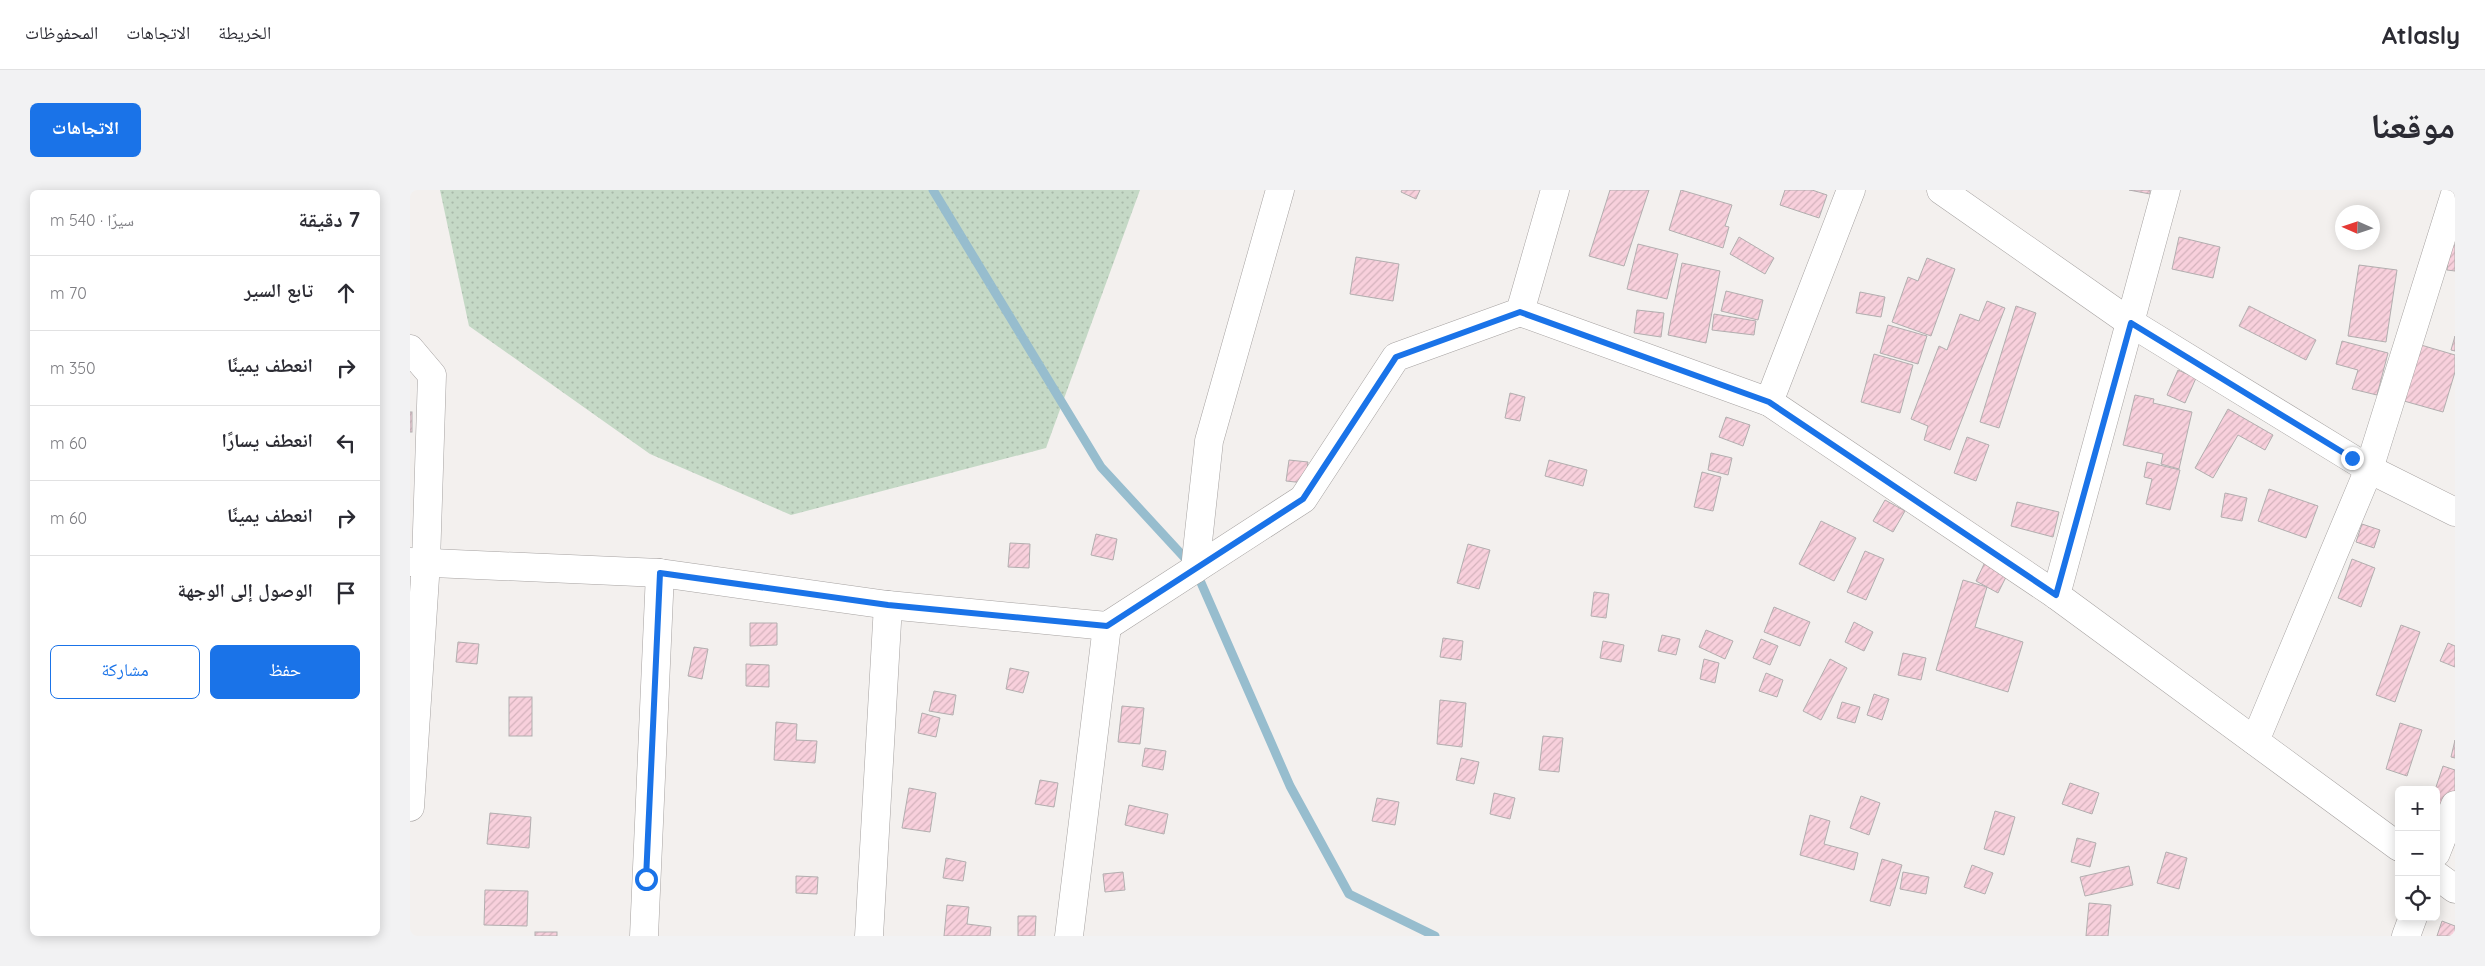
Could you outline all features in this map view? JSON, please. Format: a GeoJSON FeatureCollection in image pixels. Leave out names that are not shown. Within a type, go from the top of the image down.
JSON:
{"type":"FeatureCollection","features":[{"type":"Feature","properties":{"kind":"street"},"geometry":{"type":"LineString","coordinates":[[1195,568],[1209,441],[1280,190]]}},
{"type":"Feature","properties":{"kind":"street"},"geometry":{"type":"LineString","coordinates":[[1520,312],[1555,190]]}},
{"type":"Feature","properties":{"kind":"street"},"geometry":{"type":"LineString","coordinates":[[1769,402],[1851,190]]}},
{"type":"Feature","properties":{"kind":"street"},"geometry":{"type":"LineString","coordinates":[[1941,190],[2131,323],[2369,468],[2455,512]]}},
{"type":"Feature","properties":{"kind":"street"},"geometry":{"type":"LineString","coordinates":[[2056,595],[2166,190]]}},
{"type":"Feature","properties":{"kind":"street"},"geometry":{"type":"LineString","coordinates":[[2255,741],[2369,468],[2455,194]]}},
{"type":"Feature","properties":{"kind":"street"},"geometry":{"type":"LineString","coordinates":[[418,562],[660,573],[888,605],[1107,626],[1303,499],[1396,357],[1520,312],[1769,402],[2056,595],[2395,844]]}},
{"type":"Feature","properties":{"kind":"street"},"geometry":{"type":"LineString","coordinates":[[410,349],[432,375],[418,562],[410,806]]}},
{"type":"Feature","properties":{"kind":"street"},"geometry":{"type":"LineString","coordinates":[[644,936],[660,573]]}},
{"type":"Feature","properties":{"kind":"street"},"geometry":{"type":"LineString","coordinates":[[869,936],[888,605]]}},
{"type":"Feature","properties":{"kind":"street"},"geometry":{"type":"LineString","coordinates":[[1069,936],[1107,626]]}},
{"type":"Feature","properties":{"kind":"street"},"geometry":{"type":"LineString","coordinates":[[2440,843],[2455,805]]}},
{"type":"Feature","properties":{"kind":"street"},"geometry":{"type":"LineString","coordinates":[[2437,876],[2455,889]]}},
{"type":"Feature","properties":{"kind":"street"},"geometry":{"type":"LineString","coordinates":[[2406,936],[2412,921]]}},
{"type":"Feature","properties":{"kind":"green space"},"geometry":{"type":"Polygon","coordinates":[[[440,190],[1140,190],[1046,448],[791,515],[650,454],[469,326],[440,190]]]}},
{"type":"Feature","properties":{"kind":"building"},"geometry":{"type":"Polygon","coordinates":[[[1402,190],[1420,190],[1416,199],[1401,192],[1402,190]]]}},
{"type":"Feature","properties":{"kind":"building"},"geometry":{"type":"Polygon","coordinates":[[[1610,190],[1649,190],[1624,266],[1589,256],[1610,190]]]}},
{"type":"Feature","properties":{"kind":"building"},"geometry":{"type":"Polygon","coordinates":[[[1681,190],[1732,205],[1725,226],[1729,227],[1723,248],[1669,230],[1681,190]]]}},
{"type":"Feature","properties":{"kind":"building"},"geometry":{"type":"Polygon","coordinates":[[[1785,190],[1812,190],[1827,195],[1819,218],[1780,205],[1785,190]]]}},
{"type":"Feature","properties":{"kind":"building"},"geometry":{"type":"Polygon","coordinates":[[[2129,190],[2150,190],[2150,194],[2129,190]]]}},
{"type":"Feature","properties":{"kind":"building"},"geometry":{"type":"Polygon","coordinates":[[[1739,237],[1774,258],[1765,274],[1730,254],[1739,237]]]}},
{"type":"Feature","properties":{"kind":"building"},"geometry":{"type":"Polygon","coordinates":[[[2179,237],[2220,247],[2213,278],[2172,269],[2179,237]]]}},
{"type":"Feature","properties":{"kind":"building"},"geometry":{"type":"Polygon","coordinates":[[[1638,244],[1678,254],[1667,299],[1627,289],[1638,244]]]}},
{"type":"Feature","properties":{"kind":"building"},"geometry":{"type":"Polygon","coordinates":[[[2450,244],[2455,245],[2455,271],[2447,270],[2450,244]]]}},
{"type":"Feature","properties":{"kind":"building"},"geometry":{"type":"Polygon","coordinates":[[[1356,257],[1399,264],[1393,301],[1350,294],[1356,257]]]}},
{"type":"Feature","properties":{"kind":"building"},"geometry":{"type":"Polygon","coordinates":[[[1927,258],[1955,269],[1931,336],[1892,322],[1908,277],[1918,281],[1927,258]]]}},
{"type":"Feature","properties":{"kind":"building"},"geometry":{"type":"Polygon","coordinates":[[[1682,263],[1720,271],[1706,343],[1668,335],[1682,263]]]}},
{"type":"Feature","properties":{"kind":"building"},"geometry":{"type":"Polygon","coordinates":[[[2359,265],[2397,270],[2386,342],[2348,336],[2359,265]]]}},
{"type":"Feature","properties":{"kind":"building"},"geometry":{"type":"Polygon","coordinates":[[[1726,291],[1763,300],[1758,320],[1721,311],[1726,291]]]}},
{"type":"Feature","properties":{"kind":"building"},"geometry":{"type":"Polygon","coordinates":[[[1860,292],[1885,297],[1881,317],[1856,313],[1860,292]]]}},
{"type":"Feature","properties":{"kind":"building"},"geometry":{"type":"Polygon","coordinates":[[[1987,301],[2005,308],[1950,450],[1924,440],[1928,426],[1911,419],[1939,346],[1947,350],[1960,314],[1979,321],[1987,301]]]}},
{"type":"Feature","properties":{"kind":"building"},"geometry":{"type":"Polygon","coordinates":[[[2016,306],[2036,313],[1999,428],[1980,422],[2016,306]]]}},
{"type":"Feature","properties":{"kind":"building"},"geometry":{"type":"Polygon","coordinates":[[[2249,306],[2316,340],[2306,360],[2239,326],[2249,306]]]}},
{"type":"Feature","properties":{"kind":"building"},"geometry":{"type":"Polygon","coordinates":[[[1637,310],[1664,313],[1661,337],[1634,333],[1637,310]]]}},
{"type":"Feature","properties":{"kind":"building"},"geometry":{"type":"Polygon","coordinates":[[[1714,314],[1756,321],[1754,335],[1712,330],[1714,314]]]}},
{"type":"Feature","properties":{"kind":"building"},"geometry":{"type":"Polygon","coordinates":[[[1888,325],[1927,336],[1918,364],[1880,353],[1888,325]]]}},
{"type":"Feature","properties":{"kind":"building"},"geometry":{"type":"Polygon","coordinates":[[[2455,336],[2455,351],[2451,350],[2455,336]]]}},
{"type":"Feature","properties":{"kind":"building"},"geometry":{"type":"Polygon","coordinates":[[[2342,341],[2388,353],[2377,395],[2352,389],[2358,370],[2336,364],[2342,341]]]}},
{"type":"Feature","properties":{"kind":"building"},"geometry":{"type":"Polygon","coordinates":[[[2421,345],[2455,355],[2455,372],[2443,412],[2404,401],[2421,345]]]}},
{"type":"Feature","properties":{"kind":"building"},"geometry":{"type":"Polygon","coordinates":[[[1874,354],[1913,365],[1900,413],[1861,402],[1874,354]]]}},
{"type":"Feature","properties":{"kind":"building"},"geometry":{"type":"Polygon","coordinates":[[[2178,370],[2196,378],[2185,403],[2167,395],[2178,370]]]}},
{"type":"Feature","properties":{"kind":"building"},"geometry":{"type":"Polygon","coordinates":[[[1510,393],[1525,397],[1520,421],[1505,418],[1510,393]]]}},
{"type":"Feature","properties":{"kind":"building"},"geometry":{"type":"Polygon","coordinates":[[[2135,395],[2154,399],[2153,403],[2192,412],[2179,469],[2161,464],[2163,454],[2123,445],[2135,395]]]}},
{"type":"Feature","properties":{"kind":"building"},"geometry":{"type":"Polygon","coordinates":[[[2228,409],[2273,435],[2265,450],[2238,435],[2213,478],[2195,468],[2228,409]]]}},
{"type":"Feature","properties":{"kind":"building"},"geometry":{"type":"Polygon","coordinates":[[[410,412],[412,412],[412,432],[410,432],[410,412]]]}},
{"type":"Feature","properties":{"kind":"building"},"geometry":{"type":"Polygon","coordinates":[[[1726,417],[1750,425],[1743,446],[1719,437],[1726,417]]]}},
{"type":"Feature","properties":{"kind":"building"},"geometry":{"type":"Polygon","coordinates":[[[1967,437],[1989,445],[1976,481],[1954,473],[1967,437]]]}},
{"type":"Feature","properties":{"kind":"building"},"geometry":{"type":"Polygon","coordinates":[[[1711,453],[1732,458],[1728,475],[1708,470],[1711,453]]]}},
{"type":"Feature","properties":{"kind":"building"},"geometry":{"type":"Polygon","coordinates":[[[1289,460],[1308,462],[1305,483],[1286,481],[1289,460]]]}},
{"type":"Feature","properties":{"kind":"building"},"geometry":{"type":"Polygon","coordinates":[[[1549,460],[1587,470],[1583,486],[1545,476],[1549,460]]]}},
{"type":"Feature","properties":{"kind":"building"},"geometry":{"type":"Polygon","coordinates":[[[2147,462],[2180,470],[2170,510],[2146,504],[2152,479],[2144,477],[2147,462]]]}},
{"type":"Feature","properties":{"kind":"building"},"geometry":{"type":"Polygon","coordinates":[[[1702,472],[1721,477],[1713,511],[1694,507],[1702,472]]]}},
{"type":"Feature","properties":{"kind":"building"},"geometry":{"type":"Polygon","coordinates":[[[2269,489],[2318,506],[2306,538],[2258,521],[2269,489]]]}},
{"type":"Feature","properties":{"kind":"building"},"geometry":{"type":"Polygon","coordinates":[[[2225,493],[2247,498],[2242,521],[2221,517],[2225,493]]]}},
{"type":"Feature","properties":{"kind":"building"},"geometry":{"type":"Polygon","coordinates":[[[1885,500],[1905,511],[1893,532],[1873,521],[1885,500]]]}},
{"type":"Feature","properties":{"kind":"building"},"geometry":{"type":"Polygon","coordinates":[[[2017,502],[2059,512],[2053,537],[2011,526],[2017,502]]]}},
{"type":"Feature","properties":{"kind":"building"},"geometry":{"type":"Polygon","coordinates":[[[1821,521],[1856,538],[1834,581],[1799,564],[1821,521]]]}},
{"type":"Feature","properties":{"kind":"building"},"geometry":{"type":"Polygon","coordinates":[[[2362,524],[2380,530],[2374,548],[2356,542],[2362,524]]]}},
{"type":"Feature","properties":{"kind":"building"},"geometry":{"type":"Polygon","coordinates":[[[1096,534],[1117,539],[1113,560],[1091,555],[1096,534]]]}},
{"type":"Feature","properties":{"kind":"building"},"geometry":{"type":"Polygon","coordinates":[[[1010,543],[1030,544],[1029,568],[1008,567],[1010,543]]]}},
{"type":"Feature","properties":{"kind":"building"},"geometry":{"type":"Polygon","coordinates":[[[1468,544],[1490,550],[1479,589],[1457,583],[1468,544]]]}},
{"type":"Feature","properties":{"kind":"building"},"geometry":{"type":"Polygon","coordinates":[[[1865,551],[1884,559],[1866,600],[1847,592],[1865,551]]]}},
{"type":"Feature","properties":{"kind":"building"},"geometry":{"type":"Polygon","coordinates":[[[2352,559],[2375,568],[2361,607],[2338,598],[2352,559]]]}},
{"type":"Feature","properties":{"kind":"building"},"geometry":{"type":"Polygon","coordinates":[[[1985,562],[2008,573],[1998,593],[1976,581],[1985,562]]]}},
{"type":"Feature","properties":{"kind":"building"},"geometry":{"type":"Polygon","coordinates":[[[1963,580],[1987,587],[1975,627],[2023,642],[2008,692],[1936,670],[1963,580]]]}},
{"type":"Feature","properties":{"kind":"building"},"geometry":{"type":"Polygon","coordinates":[[[1594,592],[1609,594],[1606,618],[1591,616],[1594,592]]]}},
{"type":"Feature","properties":{"kind":"building"},"geometry":{"type":"Polygon","coordinates":[[[1774,607],[1810,622],[1800,646],[1764,632],[1774,607]]]}},
{"type":"Feature","properties":{"kind":"building"},"geometry":{"type":"Polygon","coordinates":[[[1854,622],[1873,632],[1864,651],[1845,642],[1854,622]]]}},
{"type":"Feature","properties":{"kind":"building"},"geometry":{"type":"Polygon","coordinates":[[[750,623],[777,623],[777,645],[750,646],[750,623]]]}},
{"type":"Feature","properties":{"kind":"building"},"geometry":{"type":"Polygon","coordinates":[[[2401,625],[2420,632],[2395,702],[2376,695],[2401,625]]]}},
{"type":"Feature","properties":{"kind":"building"},"geometry":{"type":"Polygon","coordinates":[[[1706,630],[1733,641],[1725,659],[1699,647],[1706,630]]]}},
{"type":"Feature","properties":{"kind":"building"},"geometry":{"type":"Polygon","coordinates":[[[1662,635],[1680,639],[1676,655],[1658,651],[1662,635]]]}},
{"type":"Feature","properties":{"kind":"building"},"geometry":{"type":"Polygon","coordinates":[[[1443,638],[1463,641],[1461,660],[1440,657],[1443,638]]]}},
{"type":"Feature","properties":{"kind":"building"},"geometry":{"type":"Polygon","coordinates":[[[1761,639],[1778,646],[1770,665],[1753,658],[1761,639]]]}},
{"type":"Feature","properties":{"kind":"building"},"geometry":{"type":"Polygon","coordinates":[[[1603,641],[1624,645],[1621,662],[1600,658],[1603,641]]]}},
{"type":"Feature","properties":{"kind":"building"},"geometry":{"type":"Polygon","coordinates":[[[458,642],[479,644],[477,664],[456,662],[458,642]]]}},
{"type":"Feature","properties":{"kind":"building"},"geometry":{"type":"Polygon","coordinates":[[[2448,643],[2455,646],[2455,667],[2440,661],[2448,643]]]}},
{"type":"Feature","properties":{"kind":"building"},"geometry":{"type":"Polygon","coordinates":[[[694,647],[708,649],[702,679],[688,676],[694,647]]]}},
{"type":"Feature","properties":{"kind":"building"},"geometry":{"type":"Polygon","coordinates":[[[1903,653],[1926,658],[1921,680],[1898,675],[1903,653]]]}},
{"type":"Feature","properties":{"kind":"building"},"geometry":{"type":"Polygon","coordinates":[[[1704,659],[1719,663],[1715,683],[1700,679],[1704,659]]]}},
{"type":"Feature","properties":{"kind":"building"},"geometry":{"type":"Polygon","coordinates":[[[1830,659],[1847,668],[1821,720],[1803,711],[1830,659]]]}},
{"type":"Feature","properties":{"kind":"building"},"geometry":{"type":"Polygon","coordinates":[[[746,664],[769,665],[769,687],[746,686],[746,664]]]}},
{"type":"Feature","properties":{"kind":"building"},"geometry":{"type":"Polygon","coordinates":[[[1010,668],[1029,672],[1023,693],[1006,689],[1010,668]]]}},
{"type":"Feature","properties":{"kind":"building"},"geometry":{"type":"Polygon","coordinates":[[[1766,673],[1783,680],[1777,697],[1759,691],[1766,673]]]}},
{"type":"Feature","properties":{"kind":"building"},"geometry":{"type":"Polygon","coordinates":[[[934,691],[956,695],[953,715],[929,711],[934,691]]]}},
{"type":"Feature","properties":{"kind":"building"},"geometry":{"type":"Polygon","coordinates":[[[1874,694],[1889,699],[1882,720],[1867,715],[1874,694]]]}},
{"type":"Feature","properties":{"kind":"building"},"geometry":{"type":"Polygon","coordinates":[[[509,697],[532,697],[532,736],[509,736],[509,697]]]}},
{"type":"Feature","properties":{"kind":"building"},"geometry":{"type":"Polygon","coordinates":[[[1440,700],[1466,703],[1462,747],[1437,744],[1440,700]]]}},
{"type":"Feature","properties":{"kind":"building"},"geometry":{"type":"Polygon","coordinates":[[[1842,702],[1860,707],[1855,723],[1837,718],[1842,702]]]}},
{"type":"Feature","properties":{"kind":"building"},"geometry":{"type":"Polygon","coordinates":[[[1122,706],[1144,708],[1140,744],[1118,742],[1122,706]]]}},
{"type":"Feature","properties":{"kind":"building"},"geometry":{"type":"Polygon","coordinates":[[[922,713],[940,718],[936,737],[918,733],[922,713]]]}},
{"type":"Feature","properties":{"kind":"building"},"geometry":{"type":"Polygon","coordinates":[[[776,722],[797,724],[796,740],[817,741],[815,763],[774,760],[776,722]]]}},
{"type":"Feature","properties":{"kind":"building"},"geometry":{"type":"Polygon","coordinates":[[[2400,723],[2422,730],[2407,776],[2386,769],[2400,723]]]}},
{"type":"Feature","properties":{"kind":"building"},"geometry":{"type":"Polygon","coordinates":[[[1543,736],[1563,738],[1559,772],[1539,770],[1543,736]]]}},
{"type":"Feature","properties":{"kind":"building"},"geometry":{"type":"Polygon","coordinates":[[[2455,740],[2455,758],[2451,757],[2455,740]]]}},
{"type":"Feature","properties":{"kind":"building"},"geometry":{"type":"Polygon","coordinates":[[[1145,748],[1166,751],[1163,770],[1142,766],[1145,748]]]}},
{"type":"Feature","properties":{"kind":"building"},"geometry":{"type":"Polygon","coordinates":[[[1461,758],[1479,762],[1474,784],[1456,780],[1461,758]]]}},
{"type":"Feature","properties":{"kind":"building"},"geometry":{"type":"Polygon","coordinates":[[[2443,766],[2455,770],[2455,797],[2451,808],[2440,805],[2440,786],[2436,786],[2443,766]]]}},
{"type":"Feature","properties":{"kind":"building"},"geometry":{"type":"Polygon","coordinates":[[[1040,780],[1058,783],[1054,807],[1035,804],[1040,780]]]}},
{"type":"Feature","properties":{"kind":"building"},"geometry":{"type":"Polygon","coordinates":[[[2070,783],[2099,793],[2092,814],[2062,804],[2070,783]]]}},
{"type":"Feature","properties":{"kind":"building"},"geometry":{"type":"Polygon","coordinates":[[[909,788],[936,793],[930,832],[902,828],[909,788]]]}},
{"type":"Feature","properties":{"kind":"building"},"geometry":{"type":"Polygon","coordinates":[[[1494,793],[1515,798],[1510,819],[1490,814],[1494,793]]]}},
{"type":"Feature","properties":{"kind":"building"},"geometry":{"type":"Polygon","coordinates":[[[1861,796],[1880,803],[1869,835],[1850,828],[1861,796]]]}},
{"type":"Feature","properties":{"kind":"building"},"geometry":{"type":"Polygon","coordinates":[[[1377,798],[1399,802],[1395,825],[1372,821],[1377,798]]]}},
{"type":"Feature","properties":{"kind":"building"},"geometry":{"type":"Polygon","coordinates":[[[1129,805],[1168,814],[1164,834],[1125,825],[1129,805]]]}},
{"type":"Feature","properties":{"kind":"building"},"geometry":{"type":"Polygon","coordinates":[[[1995,811],[2015,817],[2004,855],[1984,849],[1995,811]]]}},
{"type":"Feature","properties":{"kind":"building"},"geometry":{"type":"Polygon","coordinates":[[[490,813],[531,817],[529,848],[487,844],[490,813]]]}},
{"type":"Feature","properties":{"kind":"building"},"geometry":{"type":"Polygon","coordinates":[[[1810,815],[1830,821],[1824,844],[1858,853],[1854,870],[1800,855],[1810,815]]]}},
{"type":"Feature","properties":{"kind":"building"},"geometry":{"type":"Polygon","coordinates":[[[2077,838],[2096,843],[2090,867],[2071,862],[2077,838]]]}},
{"type":"Feature","properties":{"kind":"building"},"geometry":{"type":"Polygon","coordinates":[[[2166,852],[2187,858],[2179,889],[2157,883],[2166,852]]]}},
{"type":"Feature","properties":{"kind":"building"},"geometry":{"type":"Polygon","coordinates":[[[946,858],[966,862],[963,881],[943,878],[946,858]]]}},
{"type":"Feature","properties":{"kind":"building"},"geometry":{"type":"Polygon","coordinates":[[[1882,859],[1902,865],[1890,906],[1870,901],[1882,859]]]}},
{"type":"Feature","properties":{"kind":"building"},"geometry":{"type":"Polygon","coordinates":[[[1972,865],[1993,873],[1985,894],[1964,887],[1972,865]]]}},
{"type":"Feature","properties":{"kind":"building"},"geometry":{"type":"Polygon","coordinates":[[[2129,866],[2133,885],[2085,896],[2080,877],[2129,866]]]}},
{"type":"Feature","properties":{"kind":"building"},"geometry":{"type":"Polygon","coordinates":[[[1123,872],[1125,890],[1105,892],[1103,874],[1123,872]]]}},
{"type":"Feature","properties":{"kind":"building"},"geometry":{"type":"Polygon","coordinates":[[[1903,872],[1929,877],[1926,894],[1900,889],[1903,872]]]}},
{"type":"Feature","properties":{"kind":"building"},"geometry":{"type":"Polygon","coordinates":[[[796,876],[818,877],[817,894],[796,893],[796,876]]]}},
{"type":"Feature","properties":{"kind":"building"},"geometry":{"type":"Polygon","coordinates":[[[485,890],[528,891],[527,926],[484,925],[485,890]]]}},
{"type":"Feature","properties":{"kind":"building"},"geometry":{"type":"Polygon","coordinates":[[[2089,903],[2111,905],[2108,936],[2086,936],[2089,903]]]}},
{"type":"Feature","properties":{"kind":"building"},"geometry":{"type":"Polygon","coordinates":[[[947,905],[969,907],[967,924],[991,927],[990,936],[944,936],[947,905]]]}},
{"type":"Feature","properties":{"kind":"building"},"geometry":{"type":"Polygon","coordinates":[[[1018,916],[1036,916],[1035,936],[1018,936],[1018,916]]]}},
{"type":"Feature","properties":{"kind":"building"},"geometry":{"type":"Polygon","coordinates":[[[2442,921],[2455,926],[2455,936],[2437,936],[2442,921]]]}},
{"type":"Feature","properties":{"kind":"building"},"geometry":{"type":"Polygon","coordinates":[[[535,932],[557,932],[557,936],[535,936],[535,932]]]}},
{"type":"Feature","properties":{"kind":"waterway"},"geometry":{"type":"LineString","coordinates":[[933,190],[1101,467],[1195,569],[1290,786],[1349,894],[1435,936]]}},
{"type":"Feature","properties":{"kind":"route"},"geometry":{"type":"LineString","coordinates":[[646,879],[660,573],[888,605],[1107,626],[1303,499],[1396,357],[1520,312],[1769,402],[2056,595],[2131,323],[2352,458]]}}]}
